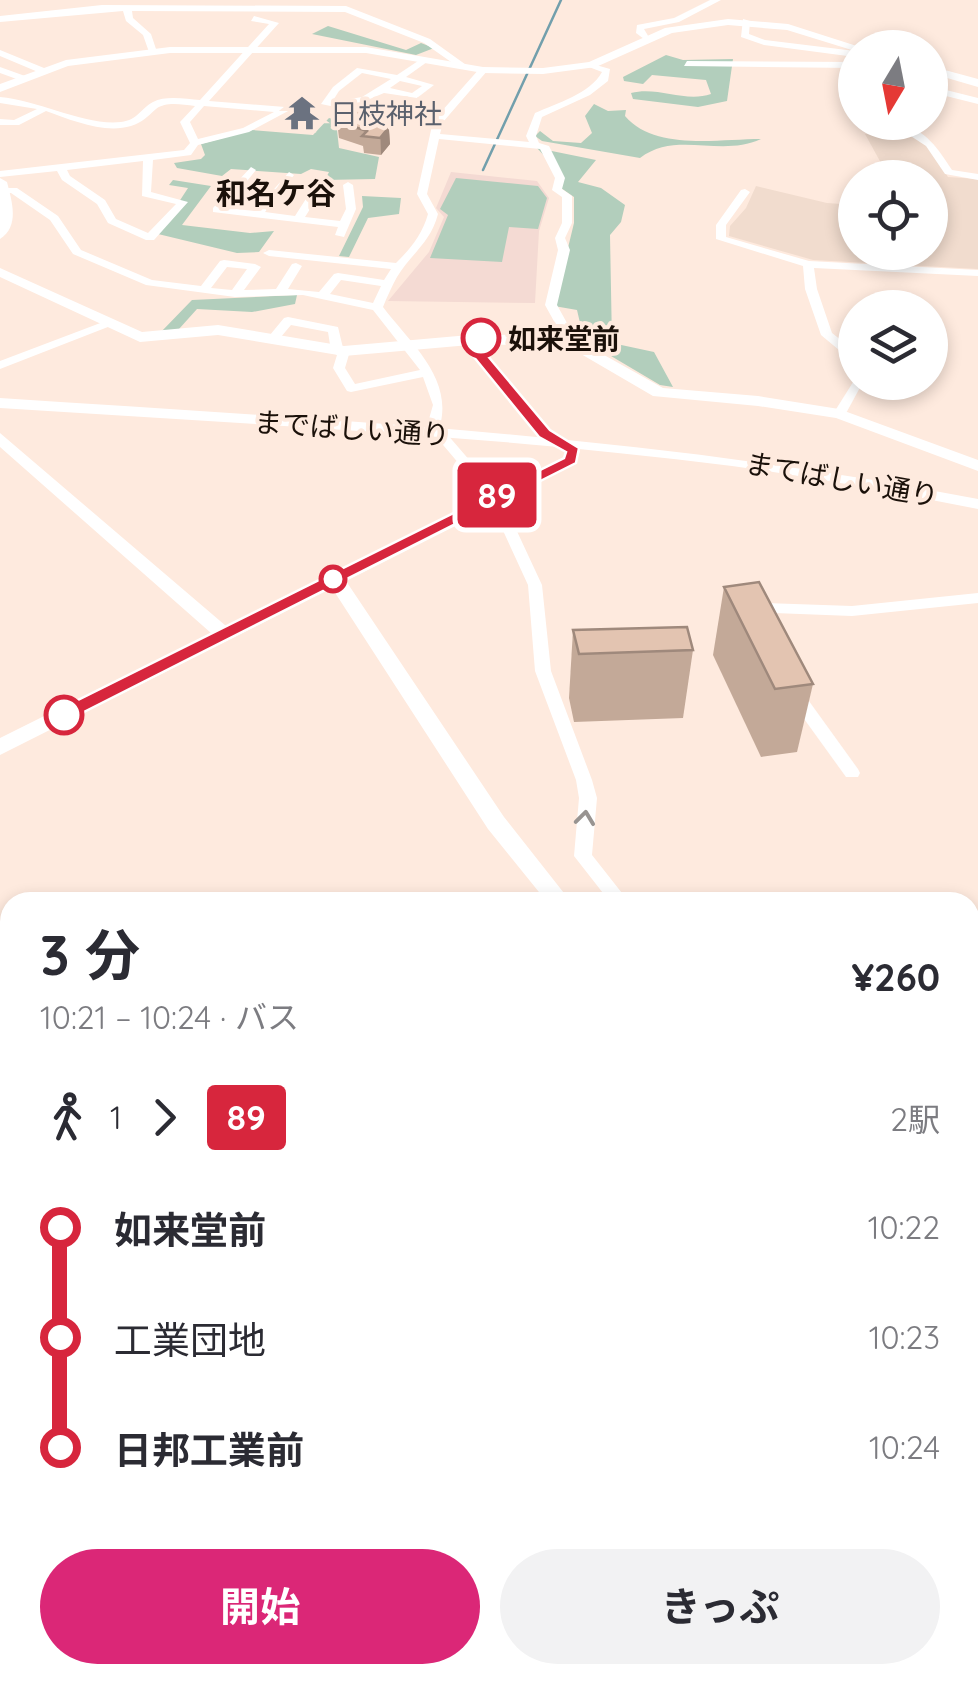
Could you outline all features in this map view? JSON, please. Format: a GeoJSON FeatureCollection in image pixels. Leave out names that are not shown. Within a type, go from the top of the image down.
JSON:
{"type":"FeatureCollection","features":[{"type":"Feature","properties":{"kind":"street"},"geometry":{"type":"LineString","coordinates":[[648,38],[640,33],[640,27],[676,20],[717,0]]}},
{"type":"Feature","properties":{"kind":"street"},"geometry":{"type":"LineString","coordinates":[[0,20],[127,8],[248,10],[351,5],[426,41],[464,68]]}},
{"type":"Feature","properties":{"kind":"street"},"geometry":{"type":"LineString","coordinates":[[127,8],[129,19],[147,34],[153,52]]}},
{"type":"Feature","properties":{"kind":"street"},"geometry":{"type":"LineString","coordinates":[[195,144],[184,125],[275,24],[247,18],[248,10]]}},
{"type":"Feature","properties":{"kind":"street"},"geometry":{"type":"LineString","coordinates":[[746,22],[744,35],[764,42],[838,49]]}},
{"type":"Feature","properties":{"kind":"street"},"geometry":{"type":"LineString","coordinates":[[0,88],[41,70],[153,52],[366,50],[464,68],[524,73],[592,64],[648,38],[684,27],[746,22],[788,27],[838,45]]}},
{"type":"Feature","properties":{"kind":"street"},"geometry":{"type":"LineString","coordinates":[[0,53],[41,70]]}},
{"type":"Feature","properties":{"kind":"street"},"geometry":{"type":"LineString","coordinates":[[380,89],[414,96],[429,84],[397,78],[360,70],[332,94],[360,100],[380,89],[397,78],[424,60]]}},
{"type":"Feature","properties":{"kind":"street"},"geometry":{"type":"LineString","coordinates":[[535,145],[532,136],[538,114],[587,93],[605,80],[606,72],[592,64]]}},
{"type":"Feature","properties":{"kind":"street"},"geometry":{"type":"LineString","coordinates":[[687,64],[838,65]]}},
{"type":"Feature","properties":{"kind":"street"},"geometry":{"type":"LineString","coordinates":[[0,70],[22,78]]}},
{"type":"Feature","properties":{"kind":"street"},"geometry":{"type":"LineString","coordinates":[[378,307],[399,267],[416,252],[434,216],[422,194],[442,114],[470,90],[483,70]]}},
{"type":"Feature","properties":{"kind":"street"},"geometry":{"type":"LineString","coordinates":[[948,77],[978,83]]}},
{"type":"Feature","properties":{"kind":"street"},"geometry":{"type":"LineString","coordinates":[[948,98],[978,102]]}},
{"type":"Feature","properties":{"kind":"street"},"geometry":{"type":"LineString","coordinates":[[0,100],[36,101],[46,108],[123,128],[148,118],[156,104],[177,100],[285,110],[246,130],[195,144],[186,153],[0,174]]}},
{"type":"Feature","properties":{"kind":"street"},"geometry":{"type":"LineString","coordinates":[[0,122],[16,123],[46,108]]}},
{"type":"Feature","properties":{"kind":"street"},"geometry":{"type":"LineString","coordinates":[[435,136],[544,146],[560,178],[557,190],[567,196],[567,223],[551,304],[561,324],[560,334],[526,333],[524,339]]}},
{"type":"Feature","properties":{"kind":"street"},"geometry":{"type":"LineString","coordinates":[[924,140],[948,172],[978,177]]}},
{"type":"Feature","properties":{"kind":"street"},"geometry":{"type":"LineString","coordinates":[[62,170],[66,178],[101,202],[112,222],[150,238],[183,202],[146,194],[148,159]]}},
{"type":"Feature","properties":{"kind":"street"},"geometry":{"type":"LineString","coordinates":[[251,170],[218,210],[342,230],[351,209],[348,185]]}},
{"type":"Feature","properties":{"kind":"street"},"geometry":{"type":"LineString","coordinates":[[258,215],[289,175]]}},
{"type":"Feature","properties":{"kind":"street"},"geometry":{"type":"LineString","coordinates":[[298,220],[322,182]]}},
{"type":"Feature","properties":{"kind":"street"},"geometry":{"type":"LineString","coordinates":[[0,235],[8,213],[1,186]]}},
{"type":"Feature","properties":{"kind":"street"},"geometry":{"type":"LineString","coordinates":[[1,186],[54,218],[86,256],[150,283],[203,292],[323,295],[327,300],[378,307],[428,372],[439,406],[433,426],[494,498],[535,585],[543,671],[588,798],[583,856],[612,892]]}},
{"type":"Feature","properties":{"kind":"street"},"geometry":{"type":"LineString","coordinates":[[745,192],[722,225],[721,238],[793,256],[808,264],[978,273]]}},
{"type":"Feature","properties":{"kind":"street"},"geometry":{"type":"LineString","coordinates":[[269,253],[399,267]]}},
{"type":"Feature","properties":{"kind":"street"},"geometry":{"type":"LineString","coordinates":[[203,292],[224,263],[256,267],[234,294]]}},
{"type":"Feature","properties":{"kind":"street"},"geometry":{"type":"LineString","coordinates":[[808,264],[811,289],[827,335],[838,344]]}},
{"type":"Feature","properties":{"kind":"street"},"geometry":{"type":"LineString","coordinates":[[280,292],[296,266]]}},
{"type":"Feature","properties":{"kind":"street"},"geometry":{"type":"LineString","coordinates":[[0,272],[106,325],[140,337],[218,330],[340,351],[467,340],[524,339],[584,346],[651,389],[674,397],[758,401],[839,414],[978,466]]}},
{"type":"Feature","properties":{"kind":"street"},"geometry":{"type":"LineString","coordinates":[[323,295],[338,276],[388,284]]}},
{"type":"Feature","properties":{"kind":"street"},"geometry":{"type":"LineString","coordinates":[[0,365],[106,325]]}},
{"type":"Feature","properties":{"kind":"street"},"geometry":{"type":"LineString","coordinates":[[0,747],[571,460],[574,451],[544,434],[467,340]]}},
{"type":"Feature","properties":{"kind":"street"},"geometry":{"type":"LineString","coordinates":[[340,351],[339,368],[351,388],[428,372]]}},
{"type":"Feature","properties":{"kind":"street"},"geometry":{"type":"LineString","coordinates":[[839,414],[847,400]]}},
{"type":"Feature","properties":{"kind":"street","name":"までばしい通り"},"geometry":{"type":"LineString","coordinates":[[0,402],[704,455]]}},
{"type":"Feature","properties":{"kind":"street"},"geometry":{"type":"LineString","coordinates":[[0,438],[224,634]]}},
{"type":"Feature","properties":{"kind":"street","name":"まてばしい通り"},"geometry":{"type":"LineString","coordinates":[[704,455],[874,481],[978,504]]}},
{"type":"Feature","properties":{"kind":"street"},"geometry":{"type":"LineString","coordinates":[[335,578],[496,823],[552,892]]}},
{"type":"Feature","properties":{"kind":"street"},"geometry":{"type":"LineString","coordinates":[[773,638],[765,608],[852,611],[978,598]]}},
{"type":"Feature","properties":{"kind":"street"},"geometry":{"type":"LineString","coordinates":[[785,680],[852,773]]}},
{"type":"Feature","properties":{"kind":"shaded area"},"geometry":{"type":"Polygon","coordinates":[[[868,140],[920,140],[937,160],[879,160],[868,140]]]}},
{"type":"Feature","properties":{"kind":"shaded area"},"geometry":{"type":"Polygon","coordinates":[[[451,172],[537,181],[549,198],[539,231],[535,303],[388,301],[429,252],[444,217],[436,208],[451,172]]]}},
{"type":"Feature","properties":{"kind":"shaded area"},"geometry":{"type":"Polygon","coordinates":[[[948,177],[978,179],[978,269],[948,267],[948,177]]]}},
{"type":"Feature","properties":{"kind":"shaded area"},"geometry":{"type":"Polygon","coordinates":[[[756,186],[838,204],[838,261],[813,260],[729,236],[730,226],[746,208],[756,186]]]}},
{"type":"Feature","properties":{"kind":"green space"},"geometry":{"type":"Polygon","coordinates":[[[328,26],[406,50],[421,43],[434,48],[416,55],[312,34],[328,26]]]}},
{"type":"Feature","properties":{"kind":"green space"},"geometry":{"type":"Polygon","coordinates":[[[666,55],[683,60],[733,59],[727,101],[698,107],[633,99],[631,93],[641,91],[691,97],[711,94],[706,80],[652,75],[643,84],[624,81],[623,77],[666,55]]]}},
{"type":"Feature","properties":{"kind":"green space"},"geometry":{"type":"Polygon","coordinates":[[[594,104],[608,111],[626,110],[625,116],[638,127],[670,139],[761,139],[730,146],[668,146],[640,158],[542,141],[535,136],[540,131],[553,141],[581,143],[592,133],[585,116],[594,104]]]}},
{"type":"Feature","properties":{"kind":"green space"},"geometry":{"type":"Polygon","coordinates":[[[329,118],[340,121],[330,128],[337,130],[339,148],[379,157],[375,179],[325,180],[329,172],[311,169],[301,174],[231,169],[222,176],[177,168],[174,163],[201,159],[205,155],[201,144],[252,130],[313,135],[329,118]]]}},
{"type":"Feature","properties":{"kind":"green space"},"geometry":{"type":"Polygon","coordinates":[[[537,148],[596,160],[578,182],[601,188],[625,205],[621,222],[610,235],[612,343],[654,352],[673,387],[660,385],[584,340],[577,310],[554,306],[574,223],[574,197],[558,186],[564,177],[537,148]]]}},
{"type":"Feature","properties":{"kind":"green space"},"geometry":{"type":"Polygon","coordinates":[[[456,178],[538,186],[547,198],[538,229],[509,227],[502,262],[430,258],[448,215],[440,209],[456,178]]]}},
{"type":"Feature","properties":{"kind":"green space"},"geometry":{"type":"Polygon","coordinates":[[[173,180],[211,186],[182,225],[250,233],[274,231],[259,252],[237,253],[158,234],[188,188],[169,185],[173,180]]]}},
{"type":"Feature","properties":{"kind":"green space"},"geometry":{"type":"Polygon","coordinates":[[[362,196],[401,198],[399,214],[368,218],[349,257],[339,256],[363,207],[362,196]]]}},
{"type":"Feature","properties":{"kind":"green space"},"geometry":{"type":"Polygon","coordinates":[[[297,295],[295,304],[252,312],[197,309],[179,329],[160,333],[192,300],[297,295]]]}},
{"type":"Feature","properties":{"kind":"building"},"geometry":{"type":"Polygon","coordinates":[[[355,107],[388,116],[380,125],[389,127],[380,138],[362,136],[367,131],[337,121],[355,107]]]}},
{"type":"Feature","properties":{"kind":"building"},"geometry":{"type":"Polygon","coordinates":[[[759,582],[813,684],[775,689],[724,587],[759,582]]]}},
{"type":"Feature","properties":{"kind":"building"},"geometry":{"type":"Polygon","coordinates":[[[687,627],[693,650],[579,654],[573,630],[687,627]]]}},
{"type":"Feature","properties":{"kind":"waterway"},"geometry":{"type":"LineString","coordinates":[[483,170],[561,0]]}},
{"type":"Feature","properties":{"kind":"bus line","name":"89"},"geometry":{"type":"LineString","coordinates":[[64,715],[571,460],[574,451],[544,434],[467,340],[481,338]]}},
{"type":"Feature","properties":{"kind":"place","name":"日枝神社"},"geometry":{"type":"Point","coordinates":[302,113]}},
{"type":"Feature","properties":{"kind":"place","name":"如来堂前"},"geometry":{"type":"Point","coordinates":[481,338]}},
{"type":"Feature","properties":{"kind":"district","name":"和名ケ谷"},"geometry":{"type":"Point","coordinates":[276,193]}}]}
